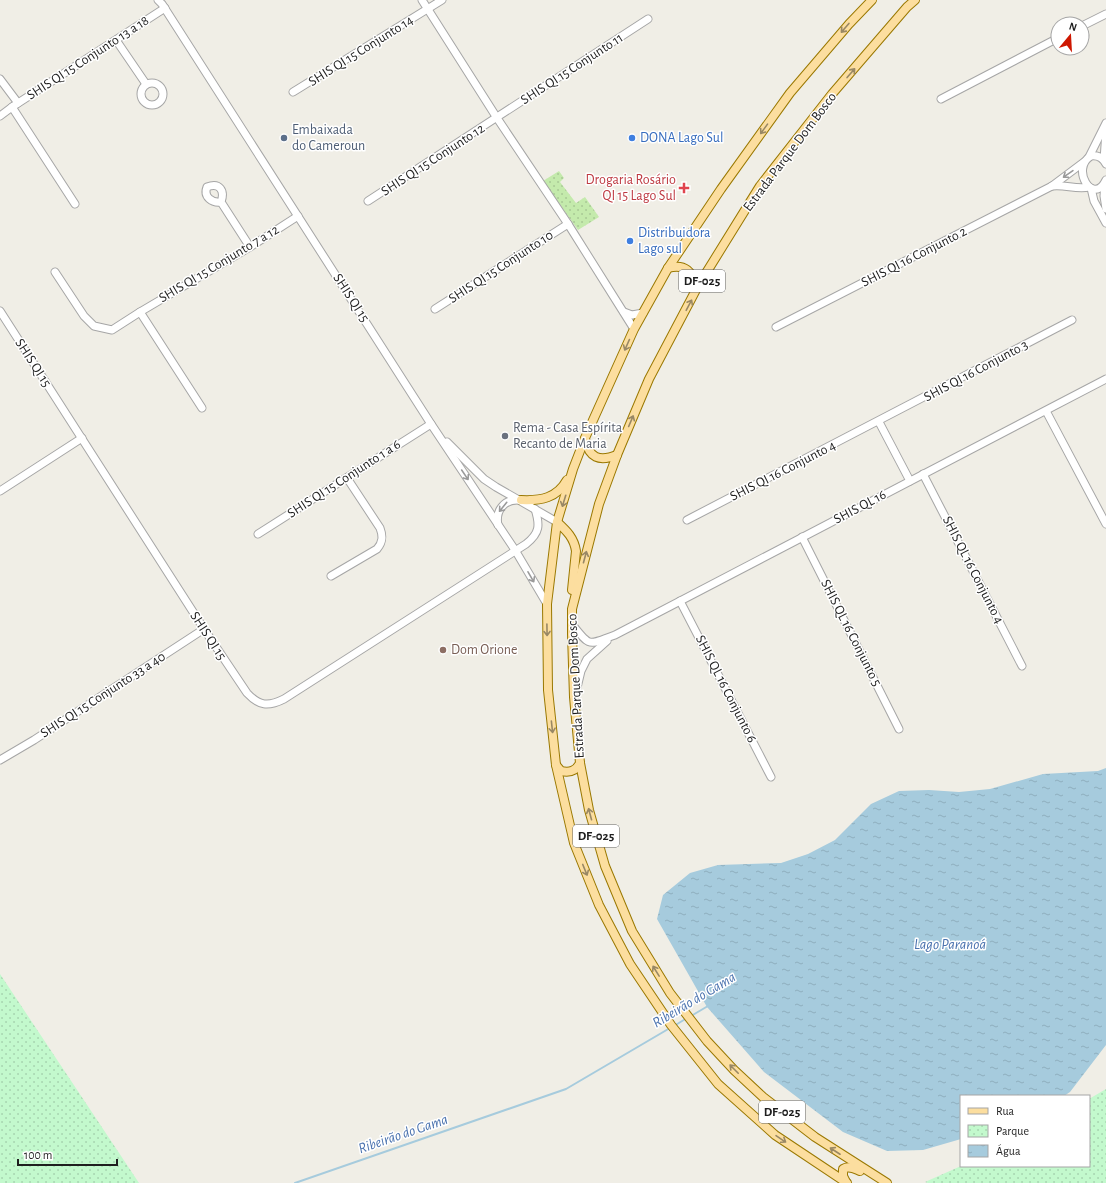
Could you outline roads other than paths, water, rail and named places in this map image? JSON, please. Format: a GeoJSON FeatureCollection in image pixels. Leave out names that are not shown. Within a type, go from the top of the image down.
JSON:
{"type":"FeatureCollection","features":[{"type":"Feature","properties":{"kind":"main road","name":"Estrada Parque Dom Bosco"},"geometry":{"type":"LineString","coordinates":[[847,1183],[775,1135],[718,1084],[663,1012],[630,964],[599,905],[574,843],[556,765],[548,690],[547,604],[557,522],[573,469],[585,438],[634,329],[668,268],[721,189],[790,93],[849,24],[872,0]]}},
{"type":"Feature","properties":{"kind":"main road","name":"Estrada Parque Dom Bosco"},"geometry":{"type":"LineString","coordinates":[[883,1181],[815,1137],[763,1097],[734,1070],[697,1029],[678,1004],[636,937],[605,866],[589,810],[580,763],[574,697],[572,609],[599,504],[617,455],[649,379],[698,286],[760,186],[832,94],[907,7],[915,0]]}},
{"type":"Feature","properties":{"kind":"main road"},"geometry":{"type":"LineString","coordinates":[[668,268],[675,266],[687,269],[694,277],[698,286]]}},
{"type":"Feature","properties":{"kind":"main road"},"geometry":{"type":"LineString","coordinates":[[585,438],[587,448],[592,455],[606,459],[617,455]]}},
{"type":"Feature","properties":{"kind":"main road"},"geometry":{"type":"LineString","coordinates":[[521,500],[536,500],[552,496],[564,485],[573,469]]}},
{"type":"Feature","properties":{"kind":"main road"},"geometry":{"type":"LineString","coordinates":[[557,522],[567,531],[572,539],[576,551],[572,590],[572,609]]}},
{"type":"Feature","properties":{"kind":"main road"},"geometry":{"type":"LineString","coordinates":[[556,765],[561,771],[571,772],[576,770],[580,763]]}},
{"type":"Feature","properties":{"kind":"main road"},"geometry":{"type":"LineString","coordinates":[[847,1183],[842,1173],[846,1167],[850,1167],[883,1181]]}},
{"type":"Feature","properties":{"kind":"street"},"geometry":{"type":"LineString","coordinates":[[422,0],[497,118],[568,224],[634,329]]}},
{"type":"Feature","properties":{"kind":"street","name":"SHIS QI 15 Conjunto 14"},"geometry":{"type":"LineString","coordinates":[[293,92],[442,0]]}},
{"type":"Feature","properties":{"kind":"street","name":"SHIS QI 15 Conjunto 13 a 18"},"geometry":{"type":"LineString","coordinates":[[0,116],[116,40],[161,3]]}},
{"type":"Feature","properties":{"kind":"street","name":"SHIS QI 15"},"geometry":{"type":"LineString","coordinates":[[161,3],[431,424],[515,550],[547,604]]}},
{"type":"Feature","properties":{"kind":"street"},"geometry":{"type":"LineString","coordinates":[[1090,22],[1106,14]]}},
{"type":"Feature","properties":{"kind":"street","name":"SHIS QI 15 Conjunto 11"},"geometry":{"type":"LineString","coordinates":[[497,118],[648,19]]}},
{"type":"Feature","properties":{"kind":"street"},"geometry":{"type":"LineString","coordinates":[[116,40],[146,84]]}},
{"type":"Feature","properties":{"kind":"street"},"geometry":{"type":"LineString","coordinates":[[941,99],[1050,42]]}},
{"type":"Feature","properties":{"kind":"street"},"geometry":{"type":"LineString","coordinates":[[0,79],[75,204]]}},
{"type":"Feature","properties":{"kind":"street","name":"SHIS QI 15 Conjunto 12"},"geometry":{"type":"LineString","coordinates":[[368,201],[497,118]]}},
{"type":"Feature","properties":{"kind":"street"},"geometry":{"type":"LineString","coordinates":[[1106,123],[1087,159],[1083,172],[1086,184],[1090,188],[1094,201],[1106,223]]}},
{"type":"Feature","properties":{"kind":"street"},"geometry":{"type":"LineString","coordinates":[[1105,162],[1106,131]]}},
{"type":"Feature","properties":{"kind":"street"},"geometry":{"type":"LineString","coordinates":[[1087,159],[1094,155],[1105,162]]}},
{"type":"Feature","properties":{"kind":"street","name":"SHIS QI 16 Conjunto 2"},"geometry":{"type":"LineString","coordinates":[[776,328],[1052,186],[1087,159]]}},
{"type":"Feature","properties":{"kind":"street"},"geometry":{"type":"LineString","coordinates":[[1090,188],[1098,188],[1105,181]]}},
{"type":"Feature","properties":{"kind":"street"},"geometry":{"type":"LineString","coordinates":[[1105,181],[1104,196],[1106,209]]}},
{"type":"Feature","properties":{"kind":"street","name":"SHIS QI 16 Conjunto 2"},"geometry":{"type":"LineString","coordinates":[[1052,186],[1065,185],[1090,188]]}},
{"type":"Feature","properties":{"kind":"street"},"geometry":{"type":"LineString","coordinates":[[221,202],[250,247]]}},
{"type":"Feature","properties":{"kind":"street","name":"SHIS QI 15 Conjunto 7 a 12"},"geometry":{"type":"LineString","coordinates":[[55,272],[84,316],[94,326],[112,330],[250,247],[298,216]]}},
{"type":"Feature","properties":{"kind":"street","name":"SHIS QI 15 Conjunto 10"},"geometry":{"type":"LineString","coordinates":[[435,309],[568,224]]}},
{"type":"Feature","properties":{"kind":"street","name":"SHIS QI 15"},"geometry":{"type":"LineString","coordinates":[[0,311],[204,630],[247,693],[259,702],[272,704],[284,699],[515,550]]}},
{"type":"Feature","properties":{"kind":"street"},"geometry":{"type":"LineString","coordinates":[[140,312],[202,408]]}},
{"type":"Feature","properties":{"kind":"street"},"geometry":{"type":"LineString","coordinates":[[624,312],[632,315],[643,313]]}},
{"type":"Feature","properties":{"kind":"street","name":"SHIS QI 16 Conjunto 3"},"geometry":{"type":"LineString","coordinates":[[879,422],[1072,320]]}},
{"type":"Feature","properties":{"kind":"street","name":"SHIS QL 16"},"geometry":{"type":"LineString","coordinates":[[572,624],[584,638],[590,642],[599,642],[615,635],[1106,379]]}},
{"type":"Feature","properties":{"kind":"street"},"geometry":{"type":"LineString","coordinates":[[1046,411],[1106,524]]}},
{"type":"Feature","properties":{"kind":"street"},"geometry":{"type":"LineString","coordinates":[[879,422],[910,481]]}},
{"type":"Feature","properties":{"kind":"street","name":"SHIS QI 16 Conjunto 4"},"geometry":{"type":"LineString","coordinates":[[687,520],[879,422]]}},
{"type":"Feature","properties":{"kind":"street","name":"SHIS QI 15 Conjunto 1 a 6"},"geometry":{"type":"LineString","coordinates":[[258,534],[431,424]]}},
{"type":"Feature","properties":{"kind":"street","name":"SHIS QI 15"},"geometry":{"type":"LineString","coordinates":[[436,431],[484,479],[557,522]]}},
{"type":"Feature","properties":{"kind":"street"},"geometry":{"type":"LineString","coordinates":[[0,491],[82,438]]}},
{"type":"Feature","properties":{"kind":"street","name":"SHIS QL 16 Conjunto 4"},"geometry":{"type":"LineString","coordinates":[[923,474],[1022,666]]}},
{"type":"Feature","properties":{"kind":"street"},"geometry":{"type":"LineString","coordinates":[[331,576],[377,549],[381,545],[382,539],[380,528],[347,478]]}},
{"type":"Feature","properties":{"kind":"street"},"geometry":{"type":"LineString","coordinates":[[499,526],[498,516],[502,505],[513,500],[521,500]]}},
{"type":"Feature","properties":{"kind":"street"},"geometry":{"type":"LineString","coordinates":[[515,550],[526,544],[537,533],[539,521],[535,509]]}},
{"type":"Feature","properties":{"kind":"street","name":"SHIS QL 16 Conjunto 5"},"geometry":{"type":"LineString","coordinates":[[802,537],[899,729]]}},
{"type":"Feature","properties":{"kind":"street","name":"SHIS QL 16 Conjunto 6"},"geometry":{"type":"LineString","coordinates":[[680,601],[771,777]]}},
{"type":"Feature","properties":{"kind":"street","name":"SHIS QI 15 Conjunto 33 a 40"},"geometry":{"type":"LineString","coordinates":[[1,759],[34,740],[204,630]]}},
{"type":"Feature","properties":{"kind":"street","name":"SHIS QL 16"},"geometry":{"type":"LineString","coordinates":[[574,697],[581,671],[587,659],[615,635]]}},
{"type":"Feature","properties":{"kind":"water","name":"Lago Paranoá"},"geometry":{"type":"Polygon","coordinates":[[[1106,768],[1106,1045],[1070,1092],[1066,1095],[960,1095],[960,1139],[923,1150],[887,1151],[843,1132],[764,1072],[707,1007],[657,919],[663,895],[690,873],[718,865],[781,863],[808,854],[835,840],[871,804],[899,791],[929,790],[959,792],[990,789],[1043,774],[1098,771],[1106,768]]]}},
{"type":"Feature","properties":{"kind":"waterway","name":"Ribeirão do Gama"},"geometry":{"type":"LineString","coordinates":[[691,1016],[708,1006]]}},
{"type":"Feature","properties":{"kind":"waterway","name":"Ribeirão do Gama"},"geometry":{"type":"LineString","coordinates":[[674,1026],[687,1018]]}},
{"type":"Feature","properties":{"kind":"waterway","name":"Ribeirão do Gama"},"geometry":{"type":"LineString","coordinates":[[295,1183],[566,1089],[670,1028]]}},
{"type":"Feature","properties":{"kind":"place","name":"Embaixada do Cameroun"},"geometry":{"type":"Point","coordinates":[284,138]}},
{"type":"Feature","properties":{"kind":"place","name":"DONA Lago Sul"},"geometry":{"type":"Point","coordinates":[632,138]}},
{"type":"Feature","properties":{"kind":"place","name":"Drogaria Rosário QI 15 Lago Sul"},"geometry":{"type":"Point","coordinates":[684,188]}},
{"type":"Feature","properties":{"kind":"place","name":"Distribuidora Lago sul"},"geometry":{"type":"Point","coordinates":[630,241]}},
{"type":"Feature","properties":{"kind":"place","name":"Rema - Casa Espírita Recanto de Maria"},"geometry":{"type":"Point","coordinates":[505,436]}},
{"type":"Feature","properties":{"kind":"place","name":"Dom Orione"},"geometry":{"type":"Point","coordinates":[443,650]}}]}
